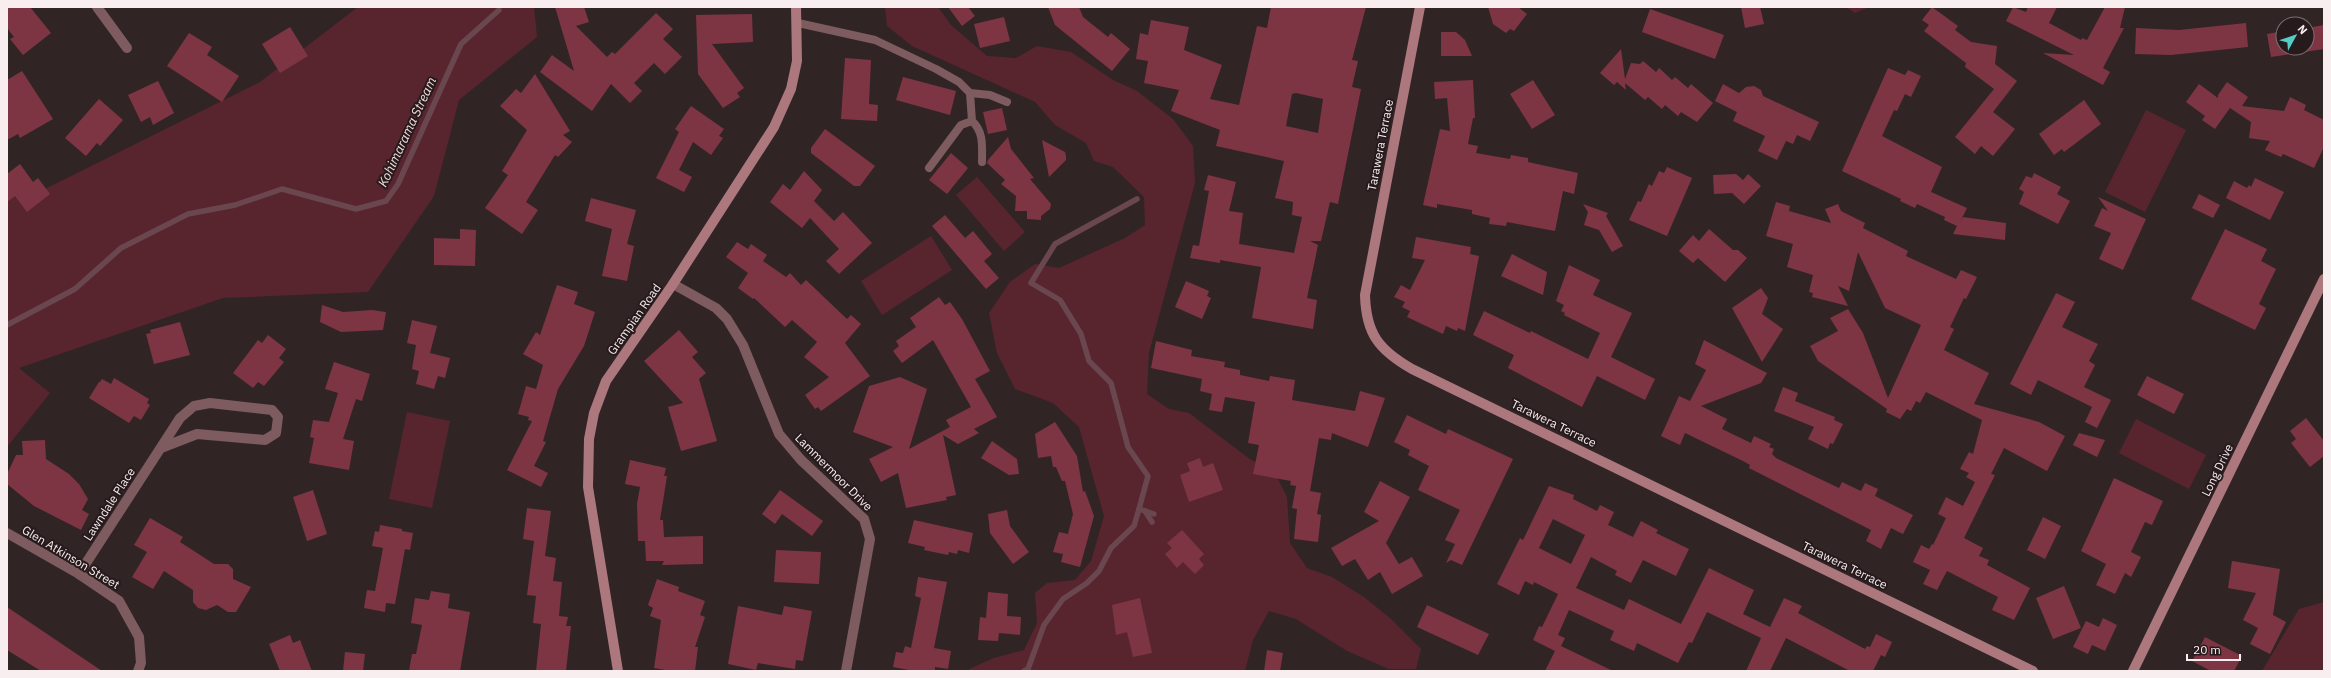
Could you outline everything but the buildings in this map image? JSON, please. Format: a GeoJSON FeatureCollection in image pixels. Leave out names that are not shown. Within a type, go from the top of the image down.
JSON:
{"type":"FeatureCollection","features":[{"type":"Feature","properties":{"kind":"street"},"geometry":{"type":"LineString","coordinates":[[97,7],[127,48]]}},
{"type":"Feature","properties":{"kind":"street","name":"Grampian Road"},"geometry":{"type":"LineString","coordinates":[[618,671],[588,487],[589,439],[594,413],[606,381],[673,284],[774,127],[791,89],[797,61],[798,24],[796,7]]}},
{"type":"Feature","properties":{"kind":"street","name":"Tarawera Terrace"},"geometry":{"type":"LineString","coordinates":[[1420,7],[1365,295],[1367,322],[1372,334],[1380,345],[1388,353],[1412,369],[2033,671]]}},
{"type":"Feature","properties":{"kind":"street","name":"Long Drive"},"geometry":{"type":"LineString","coordinates":[[2133,671],[2324,279]]}},
{"type":"Feature","properties":{"kind":"street","name":"Lammermoor Drive"},"geometry":{"type":"LineString","coordinates":[[673,284],[716,308],[727,319],[744,344],[779,434],[801,460],[864,519],[870,539],[846,671]]}},
{"type":"Feature","properties":{"kind":"street","name":"Lawndale Place"},"geometry":{"type":"LineString","coordinates":[[79,574],[180,418],[194,406],[210,403],[272,410],[278,417],[276,433],[265,440],[196,434],[161,448]]}},
{"type":"Feature","properties":{"kind":"street","name":"Glen Atkinson Street"},"geometry":{"type":"LineString","coordinates":[[7,533],[79,574],[119,601],[139,638],[140,663],[138,671]]}},
{"type":"Feature","properties":{"kind":"lane"},"geometry":{"type":"LineString","coordinates":[[798,24],[875,40],[936,69],[959,82],[970,93],[990,95],[1007,102]]}},
{"type":"Feature","properties":{"kind":"lane"},"geometry":{"type":"LineString","coordinates":[[970,93],[972,121],[978,127],[982,137],[982,162]]}},
{"type":"Feature","properties":{"kind":"lane"},"geometry":{"type":"LineString","coordinates":[[929,168],[961,125],[972,121]]}},
{"type":"Feature","properties":{"kind":"shaded area"},"geometry":{"type":"Polygon","coordinates":[[[358,7],[534,7],[537,37],[459,100],[434,196],[368,292],[223,298],[19,368],[50,393],[7,447],[7,375],[9,372],[7,372],[7,194],[39,192],[260,82],[358,7]]]}},
{"type":"Feature","properties":{"kind":"shaded area"},"geometry":{"type":"Polygon","coordinates":[[[885,7],[938,7],[951,25],[987,56],[1016,58],[1037,46],[1071,52],[1113,80],[1137,91],[1173,119],[1193,146],[1195,183],[1149,353],[1147,394],[1169,409],[1189,413],[1251,460],[1274,471],[1287,497],[1290,543],[1307,568],[1332,577],[1364,597],[1391,619],[1421,649],[1416,669],[1389,669],[1347,651],[1296,619],[1269,611],[1253,640],[1245,671],[969,671],[969,669],[994,658],[1024,650],[1037,623],[1035,593],[1047,583],[1075,580],[1091,561],[1104,516],[1079,427],[1053,403],[1015,389],[997,353],[989,313],[1010,282],[1035,264],[1059,268],[1125,238],[1145,225],[1144,197],[1113,167],[1094,161],[1086,143],[1055,125],[1035,102],[912,46],[887,26],[885,7]]]}},
{"type":"Feature","properties":{"kind":"shaded area"},"geometry":{"type":"Polygon","coordinates":[[[1846,7],[1869,7],[1855,13],[1846,7]]]}},
{"type":"Feature","properties":{"kind":"shaded area"},"geometry":{"type":"Polygon","coordinates":[[[2146,110],[2186,130],[2145,212],[2105,192],[2146,110]]]}},
{"type":"Feature","properties":{"kind":"shaded area"},"geometry":{"type":"Polygon","coordinates":[[[977,177],[1025,232],[1004,251],[956,195],[977,177]]]}},
{"type":"Feature","properties":{"kind":"shaded area"},"geometry":{"type":"Polygon","coordinates":[[[931,236],[952,270],[882,315],[861,281],[931,236]]]}},
{"type":"Feature","properties":{"kind":"shaded area"},"geometry":{"type":"Polygon","coordinates":[[[407,412],[450,421],[432,508],[389,499],[407,412]]]}},
{"type":"Feature","properties":{"kind":"shaded area"},"geometry":{"type":"Polygon","coordinates":[[[2136,419],[2206,455],[2189,489],[2119,453],[2136,419]]]}},
{"type":"Feature","properties":{"kind":"shaded area"},"geometry":{"type":"Polygon","coordinates":[[[2324,602],[2324,671],[2262,671],[2299,609],[2324,602]]]}},
{"type":"Feature","properties":{"kind":"waterway","name":"Kohimarama Stream"},"geometry":{"type":"LineString","coordinates":[[7,325],[75,289],[121,248],[188,214],[235,205],[282,189],[356,209],[386,201],[398,184],[461,44],[499,10]]}},
{"type":"Feature","properties":{"kind":"waterway"},"geometry":{"type":"LineString","coordinates":[[1137,199],[1055,244],[1031,283],[1060,300],[1081,334],[1089,361],[1111,383],[1128,447],[1148,476],[1139,509],[1154,514]]}},
{"type":"Feature","properties":{"kind":"waterway"},"geometry":{"type":"LineString","coordinates":[[1024,671],[1028,669],[1044,625],[1063,599],[1087,583],[1099,571],[1111,548],[1134,526],[1139,509]]}},
{"type":"Feature","properties":{"kind":"waterway"},"geometry":{"type":"LineString","coordinates":[[1145,511],[1152,522]]}}]}
